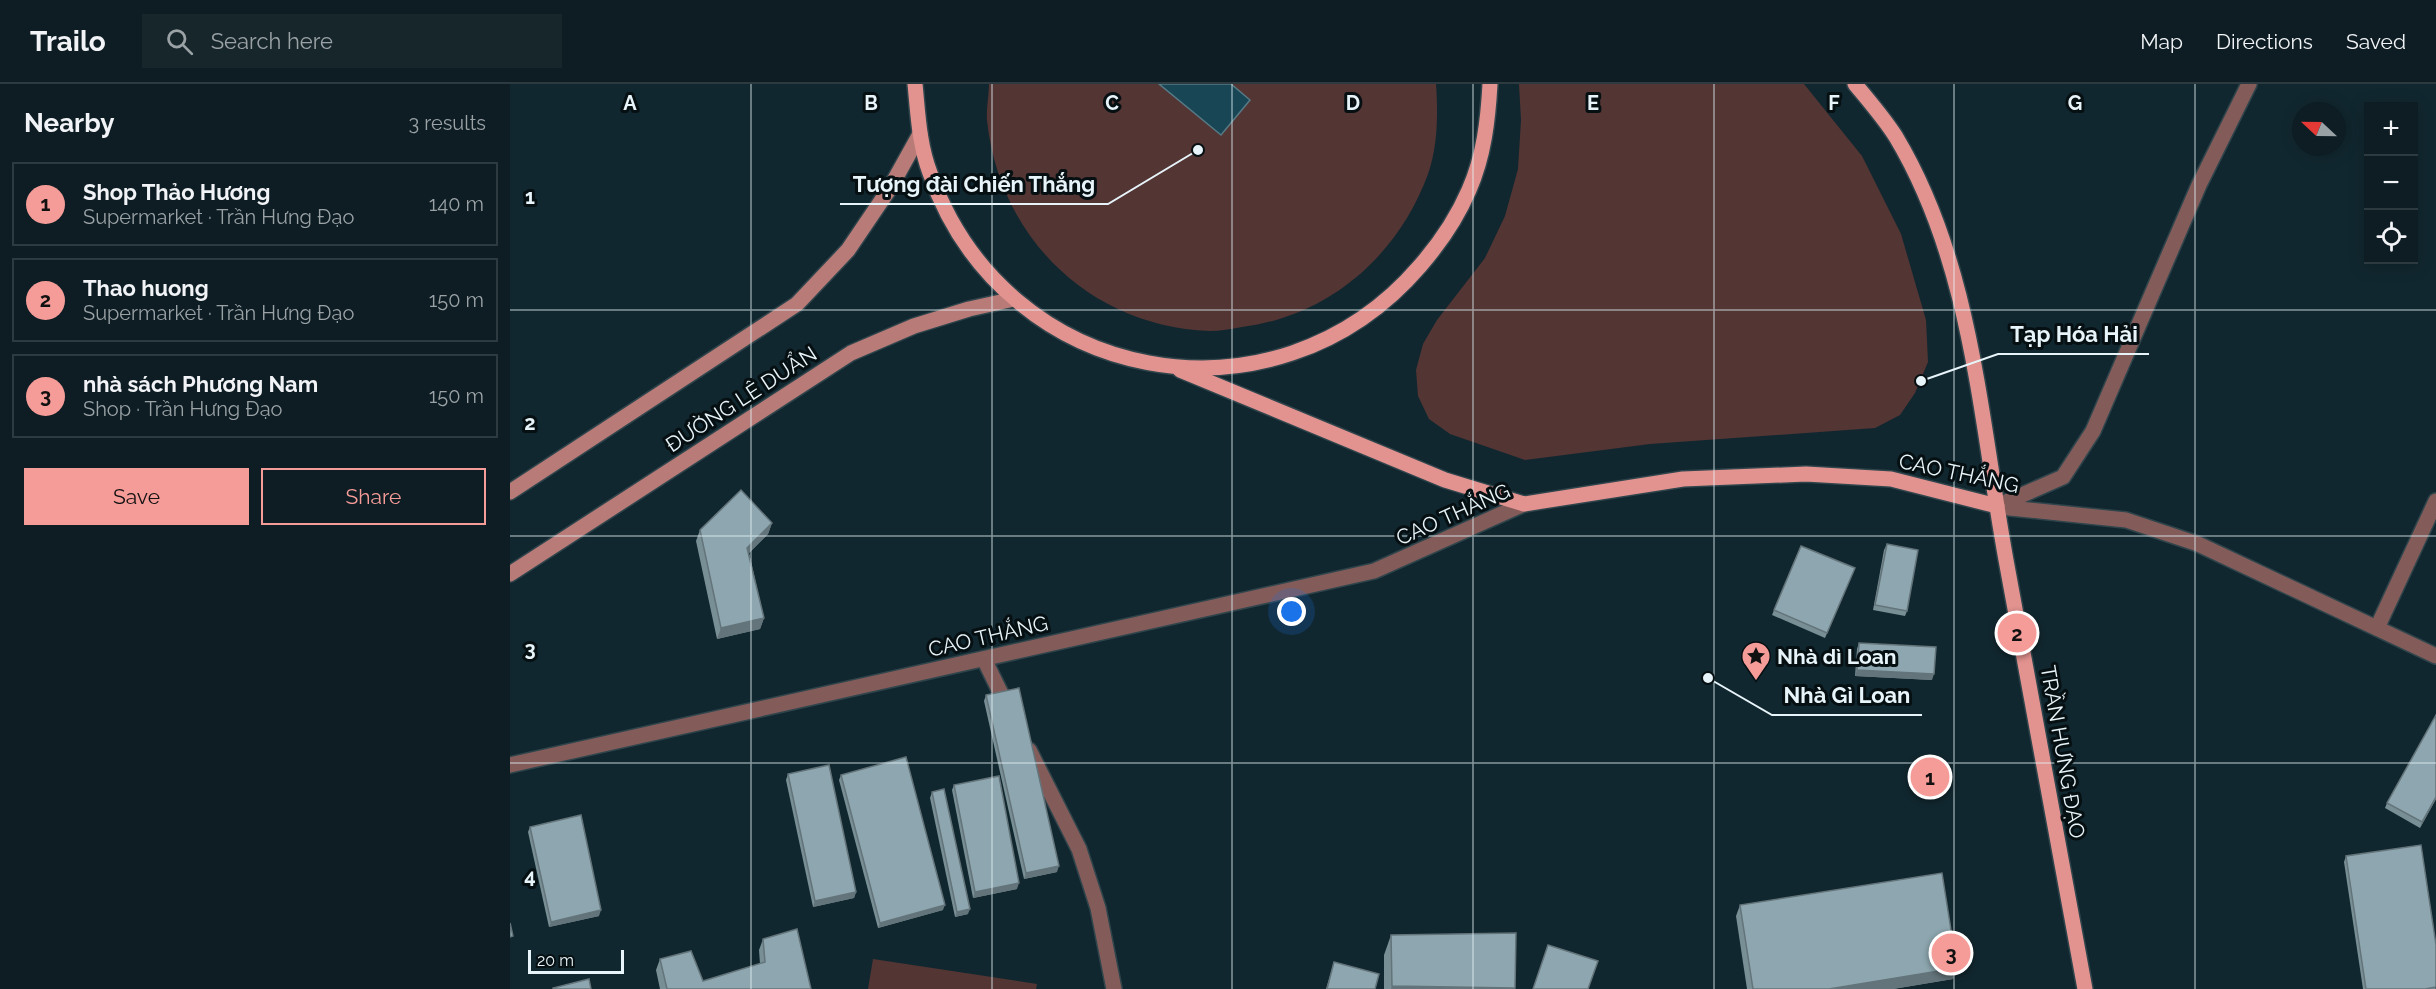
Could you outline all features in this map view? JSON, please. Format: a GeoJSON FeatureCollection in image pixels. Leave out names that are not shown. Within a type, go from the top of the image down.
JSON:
{"type":"FeatureCollection","features":[{"type":"Feature","properties":{"kind":"main road"},"geometry":{"type":"LineString","coordinates":[[915,84],[920,134],[929,172],[948,216],[986,272],[1014,299],[1062,333],[1116,356],[1174,368],[1445,480],[1524,504]]}},
{"type":"Feature","properties":{"kind":"main road"},"geometry":{"type":"LineString","coordinates":[[1174,368],[1235,367],[1295,354],[1351,327],[1400,290],[1440,243],[1469,190],[1487,131],[1490,84]]}},
{"type":"Feature","properties":{"kind":"main road","name":"TRẦN HƯNG ĐẠO"},"geometry":{"type":"LineString","coordinates":[[1855,84],[1900,145],[1925,193],[1950,266],[1972,348],[1996,506],[2085,989]]}},
{"type":"Feature","properties":{"kind":"main road"},"geometry":{"type":"LineString","coordinates":[[510,492],[797,304],[848,250],[890,188],[920,134]]}},
{"type":"Feature","properties":{"kind":"main road","name":"ĐƯỜNG LÊ DUẨN"},"geometry":{"type":"LineString","coordinates":[[510,574],[851,353],[914,326],[969,309],[1014,299]]}},
{"type":"Feature","properties":{"kind":"main road","name":"CAO THẮNG"},"geometry":{"type":"LineString","coordinates":[[1524,504],[1683,479],[1806,474],[1891,479],[1996,506]]}},
{"type":"Feature","properties":{"kind":"street"},"geometry":{"type":"LineString","coordinates":[[1996,506],[2063,477],[2093,431],[2199,184],[2249,84]]}},
{"type":"Feature","properties":{"kind":"street"},"geometry":{"type":"LineString","coordinates":[[2377,628],[2436,501]]}},
{"type":"Feature","properties":{"kind":"street","name":"CAO THẮNG"},"geometry":{"type":"LineString","coordinates":[[510,765],[1374,571],[1524,504]]}},
{"type":"Feature","properties":{"kind":"street","name":"CAO THẮNG"},"geometry":{"type":"LineString","coordinates":[[1996,506],[2126,520],[2198,544],[2436,656]]}},
{"type":"Feature","properties":{"kind":"street"},"geometry":{"type":"LineString","coordinates":[[984,659],[1014,720]]}},
{"type":"Feature","properties":{"kind":"street"},"geometry":{"type":"LineString","coordinates":[[1024,740],[1079,849],[1098,908],[1114,989]]}},
{"type":"Feature","properties":{"kind":"shaded area"},"geometry":{"type":"Polygon","coordinates":[[[989,84],[1436,84],[1435,141],[1428,174],[1415,204],[1399,231],[1379,256],[1331,295],[1304,310],[1274,321],[1210,331],[1167,326],[1127,313],[1090,294],[1058,268],[1031,238],[1010,202],[995,163],[987,120],[989,84]]]}},
{"type":"Feature","properties":{"kind":"shaded area"},"geometry":{"type":"Polygon","coordinates":[[[1519,84],[1804,84],[1862,156],[1901,234],[1926,320],[1928,362],[1915,393],[1900,415],[1875,428],[1650,444],[1525,460],[1450,434],[1429,419],[1418,396],[1416,370],[1423,344],[1437,320],[1485,258],[1505,216],[1518,169],[1521,120],[1519,84]]]}},
{"type":"Feature","properties":{"kind":"shaded area"},"geometry":{"type":"Polygon","coordinates":[[[873,959],[1037,984],[1036,989],[868,989],[873,959]]]}},
{"type":"Feature","properties":{"kind":"water"},"geometry":{"type":"Polygon","coordinates":[[[1159,84],[1231,84],[1250,100],[1221,135],[1159,84]]]}},
{"type":"Feature","properties":{"kind":"building"},"geometry":{"type":"Polygon","coordinates":[[[741,490],[772,523],[747,548],[764,618],[721,628],[700,530],[741,490]]]}},
{"type":"Feature","properties":{"kind":"building"},"geometry":{"type":"Polygon","coordinates":[[[1887,544],[1918,550],[1907,611],[1875,605],[1887,544]]]}},
{"type":"Feature","properties":{"kind":"building"},"geometry":{"type":"Polygon","coordinates":[[[1801,546],[1855,568],[1827,633],[1774,610],[1801,546]]]}},
{"type":"Feature","properties":{"kind":"building"},"geometry":{"type":"Polygon","coordinates":[[[1859,643],[1936,647],[1934,674],[1857,670],[1859,643]]]}},
{"type":"Feature","properties":{"kind":"building"},"geometry":{"type":"Polygon","coordinates":[[[1019,688],[1059,866],[1026,873],[986,695],[1019,688]]]}},
{"type":"Feature","properties":{"kind":"building"},"geometry":{"type":"Polygon","coordinates":[[[2436,715],[2436,797],[2422,822],[2387,803],[2436,715]]]}},
{"type":"Feature","properties":{"kind":"building"},"geometry":{"type":"Polygon","coordinates":[[[906,757],[945,905],[880,923],[841,775],[906,757]]]}},
{"type":"Feature","properties":{"kind":"building"},"geometry":{"type":"Polygon","coordinates":[[[829,765],[856,892],[815,901],[788,774],[829,765]]]}},
{"type":"Feature","properties":{"kind":"building"},"geometry":{"type":"Polygon","coordinates":[[[999,776],[1019,883],[975,892],[954,785],[999,776]]]}},
{"type":"Feature","properties":{"kind":"building"},"geometry":{"type":"Polygon","coordinates":[[[944,789],[970,909],[957,912],[932,792],[944,789]]]}},
{"type":"Feature","properties":{"kind":"building"},"geometry":{"type":"Polygon","coordinates":[[[581,815],[601,910],[551,922],[530,827],[581,815]]]}},
{"type":"Feature","properties":{"kind":"building"},"geometry":{"type":"Polygon","coordinates":[[[2421,845],[2436,945],[2436,987],[2366,989],[2346,856],[2421,845]]]}},
{"type":"Feature","properties":{"kind":"building"},"geometry":{"type":"Polygon","coordinates":[[[1942,873],[1957,968],[1829,989],[1753,989],[1740,905],[1942,873]]]}},
{"type":"Feature","properties":{"kind":"building"},"geometry":{"type":"Polygon","coordinates":[[[797,929],[811,989],[667,989],[660,959],[691,951],[703,981],[765,962],[763,939],[797,929]]]}},
{"type":"Feature","properties":{"kind":"building"},"geometry":{"type":"Polygon","coordinates":[[[1516,933],[1515,988],[1392,986],[1391,935],[1516,933]]]}},
{"type":"Feature","properties":{"kind":"building"},"geometry":{"type":"Polygon","coordinates":[[[1548,945],[1598,961],[1588,989],[1533,989],[1548,945]]]}},
{"type":"Feature","properties":{"kind":"building"},"geometry":{"type":"Polygon","coordinates":[[[1334,962],[1379,974],[1375,989],[1327,989],[1334,962]]]}},
{"type":"Feature","properties":{"kind":"building"},"geometry":{"type":"Polygon","coordinates":[[[589,979],[591,989],[553,989],[553,988],[589,979]]]}},
{"type":"Feature","properties":{"kind":"place","name":"Tượng đài Chiến Thắng"},"geometry":{"type":"Point","coordinates":[1198,150]}},
{"type":"Feature","properties":{"kind":"place","name":"Tạp Hóa Hải"},"geometry":{"type":"Point","coordinates":[1921,381]}},
{"type":"Feature","properties":{"kind":"place","name":"Thao huong"},"geometry":{"type":"Point","coordinates":[2017,633]}},
{"type":"Feature","properties":{"kind":"place","name":"Nhà Gì Loan"},"geometry":{"type":"Point","coordinates":[1708,678]}},
{"type":"Feature","properties":{"kind":"place","name":"Nhà dì Loan"},"geometry":{"type":"Point","coordinates":[1756,682]}},
{"type":"Feature","properties":{"kind":"place","name":"Shop Thảo Hương"},"geometry":{"type":"Point","coordinates":[1930,777]}},
{"type":"Feature","properties":{"kind":"place","name":"nhà sách Phương Nam"},"geometry":{"type":"Point","coordinates":[1951,953]}}]}
